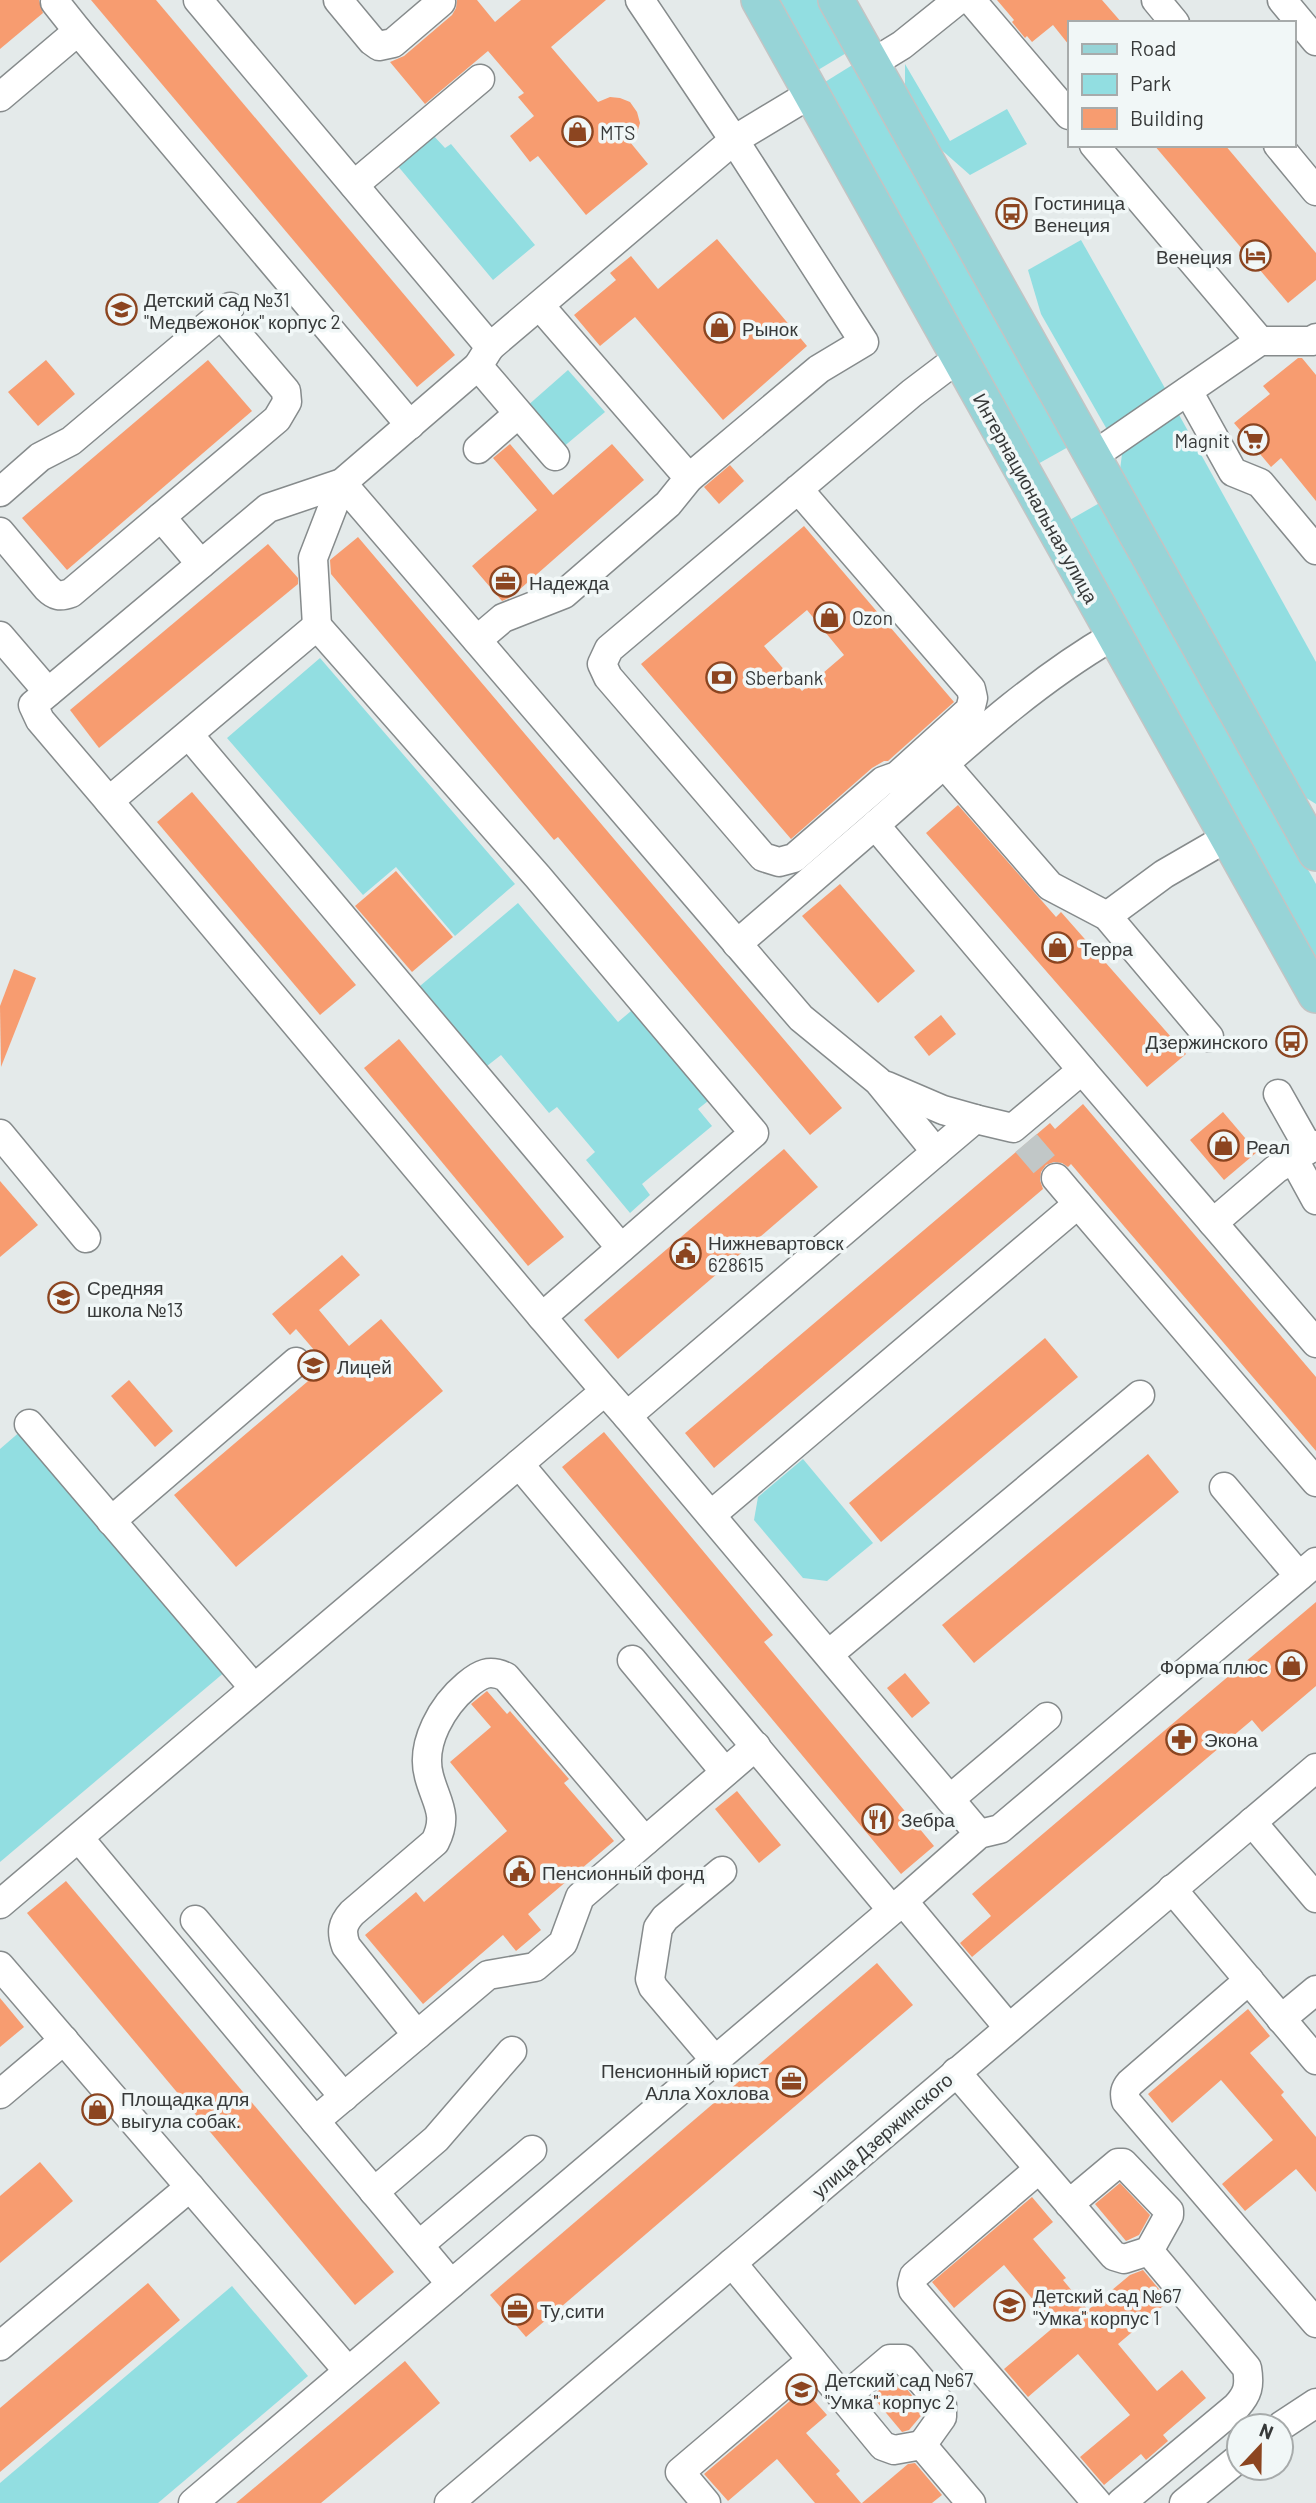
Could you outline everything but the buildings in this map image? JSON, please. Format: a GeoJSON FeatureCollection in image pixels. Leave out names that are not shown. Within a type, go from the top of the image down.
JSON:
{"type":"FeatureCollection","features":[{"type":"Feature","properties":{"kind":"main road","name":"Интернациональная улица"},"geometry":{"type":"LineString","coordinates":[[759,0],[1316,995]]}},
{"type":"Feature","properties":{"kind":"main road"},"geometry":{"type":"LineString","coordinates":[[836,0],[1093,456],[1311,834]]}},
{"type":"Feature","properties":{"kind":"street"},"geometry":{"type":"LineString","coordinates":[[198,0],[354,185],[484,357],[518,414],[555,456]]}},
{"type":"Feature","properties":{"kind":"street"},"geometry":{"type":"LineString","coordinates":[[338,0],[379,46],[393,43],[427,6]]}},
{"type":"Feature","properties":{"kind":"street"},"geometry":{"type":"LineString","coordinates":[[477,640],[503,618],[564,594],[668,503],[689,478],[819,369],[864,342],[640,0]]}},
{"type":"Feature","properties":{"kind":"street"},"geometry":{"type":"LineString","coordinates":[[872,64],[902,45],[958,0]]}},
{"type":"Feature","properties":{"kind":"street"},"geometry":{"type":"LineString","coordinates":[[971,0],[1068,115]]}},
{"type":"Feature","properties":{"kind":"street"},"geometry":{"type":"LineString","coordinates":[[1282,0],[1316,41]]}},
{"type":"Feature","properties":{"kind":"street"},"geometry":{"type":"LineString","coordinates":[[55,2],[410,425]]}},
{"type":"Feature","properties":{"kind":"street"},"geometry":{"type":"LineString","coordinates":[[0,97],[78,31]]}},
{"type":"Feature","properties":{"kind":"street"},"geometry":{"type":"LineString","coordinates":[[354,185],[480,79]]}},
{"type":"Feature","properties":{"kind":"street"},"geometry":{"type":"LineString","coordinates":[[812,93],[734,140],[540,306],[342,483],[268,508],[33,705],[40,720],[979,1834]]}},
{"type":"Feature","properties":{"kind":"street"},"geometry":{"type":"LineString","coordinates":[[1096,147],[1260,341]]}},
{"type":"Feature","properties":{"kind":"street"},"geometry":{"type":"LineString","coordinates":[[1280,147],[1316,191]]}},
{"type":"Feature","properties":{"kind":"street"},"geometry":{"type":"LineString","coordinates":[[540,306],[689,478]]}},
{"type":"Feature","properties":{"kind":"street"},"geometry":{"type":"LineString","coordinates":[[0,492],[40,457],[71,441],[226,311],[286,391],[287,402],[277,419],[71,593],[54,595],[0,532]]}},
{"type":"Feature","properties":{"kind":"street"},"geometry":{"type":"LineString","coordinates":[[1093,456],[1260,341],[1315,342]]}},
{"type":"Feature","properties":{"kind":"street"},"geometry":{"type":"LineString","coordinates":[[798,489],[971,689],[973,698],[971,710],[897,776],[883,781],[794,858],[779,862],[763,857],[608,677],[603,664],[609,649],[798,489],[912,393],[939,372],[960,361]]}},
{"type":"Feature","properties":{"kind":"street"},"geometry":{"type":"LineString","coordinates":[[1188,391],[1233,472],[1260,483],[1316,550]]}},
{"type":"Feature","properties":{"kind":"street"},"geometry":{"type":"LineString","coordinates":[[478,449],[518,414]]}},
{"type":"Feature","properties":{"kind":"street"},"geometry":{"type":"LineString","coordinates":[[342,483],[313,558],[317,626],[538,877],[754,1133],[542,1317]]}},
{"type":"Feature","properties":{"kind":"street"},"geometry":{"type":"LineString","coordinates":[[342,483],[801,1018],[878,1082],[936,1152]]}},
{"type":"Feature","properties":{"kind":"street"},"geometry":{"type":"LineString","coordinates":[[161,517],[201,564]]}},
{"type":"Feature","properties":{"kind":"street"},"geometry":{"type":"LineString","coordinates":[[109,801],[317,626]]}},
{"type":"Feature","properties":{"kind":"street"},"geometry":{"type":"LineString","coordinates":[[0,636],[48,692]]}},
{"type":"Feature","properties":{"kind":"street"},"geometry":{"type":"LineString","coordinates":[[737,944],[1055,672],[1113,636]]}},
{"type":"Feature","properties":{"kind":"street"},"geometry":{"type":"LineString","coordinates":[[189,735],[621,1248]]}},
{"type":"Feature","properties":{"kind":"street"},"geometry":{"type":"LineString","coordinates":[[945,765],[1050,886],[1107,916],[1209,1037]]}},
{"type":"Feature","properties":{"kind":"street"},"geometry":{"type":"LineString","coordinates":[[875,825],[1316,1343]]}},
{"type":"Feature","properties":{"kind":"street"},"geometry":{"type":"LineString","coordinates":[[1107,916],[1164,874],[1228,837]]}},
{"type":"Feature","properties":{"kind":"street"},"geometry":{"type":"LineString","coordinates":[[878,1082],[943,1111],[1020,1135],[1082,1070]]}},
{"type":"Feature","properties":{"kind":"street"},"geometry":{"type":"LineString","coordinates":[[1278,1094],[1306,1151],[1316,1200]]}},
{"type":"Feature","properties":{"kind":"street"},"geometry":{"type":"LineString","coordinates":[[627,1416],[975,1119]]}},
{"type":"Feature","properties":{"kind":"street"},"geometry":{"type":"LineString","coordinates":[[0,1134],[86,1238]]}},
{"type":"Feature","properties":{"kind":"street"},"geometry":{"type":"LineString","coordinates":[[1213,1223],[1276,1169],[1306,1151]]}},
{"type":"Feature","properties":{"kind":"street"},"geometry":{"type":"LineString","coordinates":[[1056,1178],[1316,1482]]}},
{"type":"Feature","properties":{"kind":"street"},"geometry":{"type":"LineString","coordinates":[[711,1515],[1078,1203]]}},
{"type":"Feature","properties":{"kind":"street"},"geometry":{"type":"LineString","coordinates":[[111,1521],[296,1362]]}},
{"type":"Feature","properties":{"kind":"street"},"geometry":{"type":"LineString","coordinates":[[0,1904],[605,1391]]}},
{"type":"Feature","properties":{"kind":"street"},"geometry":{"type":"LineString","coordinates":[[829,1654],[1140,1395]]}},
{"type":"Feature","properties":{"kind":"street"},"geometry":{"type":"LineString","coordinates":[[29,1424],[254,1688]]}},
{"type":"Feature","properties":{"kind":"street"},"geometry":{"type":"LineString","coordinates":[[519,1464],[755,1746],[1008,2027]]}},
{"type":"Feature","properties":{"kind":"street"},"geometry":{"type":"LineString","coordinates":[[193,2503],[979,1834],[1000,1829],[1308,1569],[1224,1487]]}},
{"type":"Feature","properties":{"kind":"street"},"geometry":{"type":"LineString","coordinates":[[632,1660],[725,1772]]}},
{"type":"Feature","properties":{"kind":"street"},"geometry":{"type":"LineString","coordinates":[[417,2035],[346,1946],[342,1934],[344,1921],[435,1842],[440,1832],[442,1811],[426,1761],[439,1720],[445,1708],[461,1690],[480,1675],[497,1673],[506,1677],[645,1841]]}},
{"type":"Feature","properties":{"kind":"street"},"geometry":{"type":"LineString","coordinates":[[950,1799],[1047,1717]]}},
{"type":"Feature","properties":{"kind":"street"},"geometry":{"type":"LineString","coordinates":[[315,2121],[488,1975],[535,1967],[563,1943],[580,1897],[755,1746]]}},
{"type":"Feature","properties":{"kind":"street","name":"улица Дзержинского"},"geometry":{"type":"LineString","coordinates":[[449,2503],[1316,1768]]}},
{"type":"Feature","properties":{"kind":"street"},"geometry":{"type":"LineString","coordinates":[[1252,1822],[1316,1898]]}},
{"type":"Feature","properties":{"kind":"street"},"geometry":{"type":"LineString","coordinates":[[79,1838],[452,2284]]}},
{"type":"Feature","properties":{"kind":"street"},"geometry":{"type":"LineString","coordinates":[[715,2060],[653,1987],[650,1979],[658,1928],[665,1918],[722,1871]]}},
{"type":"Feature","properties":{"kind":"street"},"geometry":{"type":"LineString","coordinates":[[1172,1889],[1316,2060]]}},
{"type":"Feature","properties":{"kind":"street"},"geometry":{"type":"LineString","coordinates":[[195,1920],[344,2097]]}},
{"type":"Feature","properties":{"kind":"street"},"geometry":{"type":"LineString","coordinates":[[0,1966],[348,2371]]}},
{"type":"Feature","properties":{"kind":"street"},"geometry":{"type":"LineString","coordinates":[[1249,1980],[1130,2083],[1124,2095],[1126,2101],[1316,2323]]}},
{"type":"Feature","properties":{"kind":"street"},"geometry":{"type":"LineString","coordinates":[[1282,2019],[1316,1990]]}},
{"type":"Feature","properties":{"kind":"street"},"geometry":{"type":"LineString","coordinates":[[0,2094],[64,2040]]}},
{"type":"Feature","properties":{"kind":"street"},"geometry":{"type":"LineString","coordinates":[[374,2192],[436,2139],[512,2051]]}},
{"type":"Feature","properties":{"kind":"street"},"geometry":{"type":"LineString","coordinates":[[956,2072],[1069,2204],[1114,2256],[1124,2259],[1149,2251],[1168,2218],[1169,2211],[1128,2165],[1118,2163],[1069,2204]]}},
{"type":"Feature","properties":{"kind":"street"},"geometry":{"type":"LineString","coordinates":[[419,2245],[532,2150]]}},
{"type":"Feature","properties":{"kind":"street"},"geometry":{"type":"LineString","coordinates":[[1039,2169],[914,2276],[912,2284],[914,2290],[1097,2503]]}},
{"type":"Feature","properties":{"kind":"street"},"geometry":{"type":"LineString","coordinates":[[0,2346],[190,2187]]}},
{"type":"Feature","properties":{"kind":"street"},"geometry":{"type":"LineString","coordinates":[[1121,2503],[1236,2407],[1246,2396],[1250,2384],[1247,2368],[1149,2251]]}},
{"type":"Feature","properties":{"kind":"street"},"geometry":{"type":"LineString","coordinates":[[732,2263],[883,2446],[890,2450],[922,2445],[942,2417],[942,2405],[907,2361],[896,2358],[890,2359],[844,2398]]}},
{"type":"Feature","properties":{"kind":"street"},"geometry":{"type":"LineString","coordinates":[[706,2503],[680,2472],[812,2360]]}},
{"type":"Feature","properties":{"kind":"street"},"geometry":{"type":"LineString","coordinates":[[1295,2417],[1316,2403]]}},
{"type":"Feature","properties":{"kind":"street"},"geometry":{"type":"LineString","coordinates":[[922,2445],[971,2503]]}},
{"type":"Feature","properties":{"kind":"street"},"geometry":{"type":"LineString","coordinates":[[1184,2503],[1225,2469]]}},
{"type":"Feature","properties":{"kind":"green space"},"geometry":{"type":"Polygon","coordinates":[[[778,0],[819,0],[848,52],[818,70],[778,0]]]}},
{"type":"Feature","properties":{"kind":"green space"},"geometry":{"type":"Polygon","coordinates":[[[854,64],[1070,446],[1036,465],[825,82],[854,64]]]}},
{"type":"Feature","properties":{"kind":"green space"},"geometry":{"type":"Polygon","coordinates":[[[905,64],[950,141],[1007,109],[1027,144],[970,175],[937,146],[905,85],[905,64]]]}},
{"type":"Feature","properties":{"kind":"green space"},"geometry":{"type":"Polygon","coordinates":[[[433,135],[445,148],[451,144],[535,245],[493,280],[397,165],[433,135]]]}},
{"type":"Feature","properties":{"kind":"green space"},"geometry":{"type":"Polygon","coordinates":[[[1081,240],[1170,397],[1109,433],[1041,314],[1028,270],[1081,240]]]}},
{"type":"Feature","properties":{"kind":"green space"},"geometry":{"type":"Polygon","coordinates":[[[568,370],[605,412],[562,448],[526,407],[568,370]]]}},
{"type":"Feature","properties":{"kind":"green space"},"geometry":{"type":"Polygon","coordinates":[[[1178,413],[1316,662],[1316,804],[1303,796],[1120,470],[1122,454],[1127,448],[1178,413]]]}},
{"type":"Feature","properties":{"kind":"green space"},"geometry":{"type":"Polygon","coordinates":[[[1103,501],[1316,884],[1316,958],[1068,521],[1103,501]]]}},
{"type":"Feature","properties":{"kind":"green space"},"geometry":{"type":"Polygon","coordinates":[[[320,658],[515,884],[455,936],[396,867],[363,895],[227,738],[320,658]]]}},
{"type":"Feature","properties":{"kind":"green space"},"geometry":{"type":"Polygon","coordinates":[[[518,903],[618,1022],[637,1006],[713,1097],[698,1109],[712,1126],[642,1184],[650,1195],[630,1213],[586,1160],[595,1152],[557,1107],[549,1113],[501,1055],[487,1066],[420,986],[518,903]]]}},
{"type":"Feature","properties":{"kind":"green space"},"geometry":{"type":"Polygon","coordinates":[[[22,1430],[226,1671],[0,1862],[0,1449],[22,1430]]]}},
{"type":"Feature","properties":{"kind":"green space"},"geometry":{"type":"Polygon","coordinates":[[[803,1459],[873,1543],[827,1581],[803,1578],[754,1520],[758,1497],[803,1459]]]}},
{"type":"Feature","properties":{"kind":"green space"},"geometry":{"type":"Polygon","coordinates":[[[232,2286],[308,2376],[158,2503],[0,2503],[0,2483],[232,2286]]]}},
{"type":"Feature","properties":{"kind":"tunnel"},"geometry":{"type":"LineString","coordinates":[[1026,1143],[1056,1178]]}},
{"type":"Feature","properties":{"kind":"place","name":"MTS"},"geometry":{"type":"Point","coordinates":[577,132]}},
{"type":"Feature","properties":{"kind":"place","name":"Гостиница Венеция"},"geometry":{"type":"Point","coordinates":[1011,213]}},
{"type":"Feature","properties":{"kind":"place","name":"Венеция"},"geometry":{"type":"Point","coordinates":[1255,256]}},
{"type":"Feature","properties":{"kind":"place","name":"Детский сад №31 \"Медвежонок\" корпус 2"},"geometry":{"type":"Point","coordinates":[121,310]}},
{"type":"Feature","properties":{"kind":"place","name":"Рынок"},"geometry":{"type":"Point","coordinates":[719,328]}},
{"type":"Feature","properties":{"kind":"place","name":"Magnit"},"geometry":{"type":"Point","coordinates":[1253,440]}},
{"type":"Feature","properties":{"kind":"place","name":"Надежда"},"geometry":{"type":"Point","coordinates":[506,582]}},
{"type":"Feature","properties":{"kind":"place","name":"Ozon"},"geometry":{"type":"Point","coordinates":[829,617]}},
{"type":"Feature","properties":{"kind":"place","name":"Sberbank"},"geometry":{"type":"Point","coordinates":[722,677]}},
{"type":"Feature","properties":{"kind":"place","name":"Терра"},"geometry":{"type":"Point","coordinates":[1057,948]}},
{"type":"Feature","properties":{"kind":"place","name":"Дзержинского"},"geometry":{"type":"Point","coordinates":[1291,1041]}},
{"type":"Feature","properties":{"kind":"place","name":"Реал"},"geometry":{"type":"Point","coordinates":[1223,1146]}},
{"type":"Feature","properties":{"kind":"place","name":"Нижневартовск 628615"},"geometry":{"type":"Point","coordinates":[685,1253]}},
{"type":"Feature","properties":{"kind":"place","name":"Средняя школа №13"},"geometry":{"type":"Point","coordinates":[64,1298]}},
{"type":"Feature","properties":{"kind":"place","name":"Лицей"},"geometry":{"type":"Point","coordinates":[314,1366]}},
{"type":"Feature","properties":{"kind":"place","name":"Форма плюс"},"geometry":{"type":"Point","coordinates":[1291,1666]}},
{"type":"Feature","properties":{"kind":"place","name":"Экона"},"geometry":{"type":"Point","coordinates":[1181,1739]}},
{"type":"Feature","properties":{"kind":"place","name":"Зебра"},"geometry":{"type":"Point","coordinates":[878,1819]}},
{"type":"Feature","properties":{"kind":"place","name":"Пенсионный фонд"},"geometry":{"type":"Point","coordinates":[519,1872]}},
{"type":"Feature","properties":{"kind":"place","name":"Пенсионный юрист Алла Хохлова"},"geometry":{"type":"Point","coordinates":[792,2081]}},
{"type":"Feature","properties":{"kind":"place","name":"Площадка для выгула собак."},"geometry":{"type":"Point","coordinates":[98,2109]}},
{"type":"Feature","properties":{"kind":"place","name":"Детский сад №67 \"Умка\" корпус 1"},"geometry":{"type":"Point","coordinates":[1010,2306]}},
{"type":"Feature","properties":{"kind":"place","name":"Ту,сити"},"geometry":{"type":"Point","coordinates":[517,2310]}},
{"type":"Feature","properties":{"kind":"place","name":"Детский сад №67 \"Умка\" корпус 2"},"geometry":{"type":"Point","coordinates":[802,2390]}}]}
